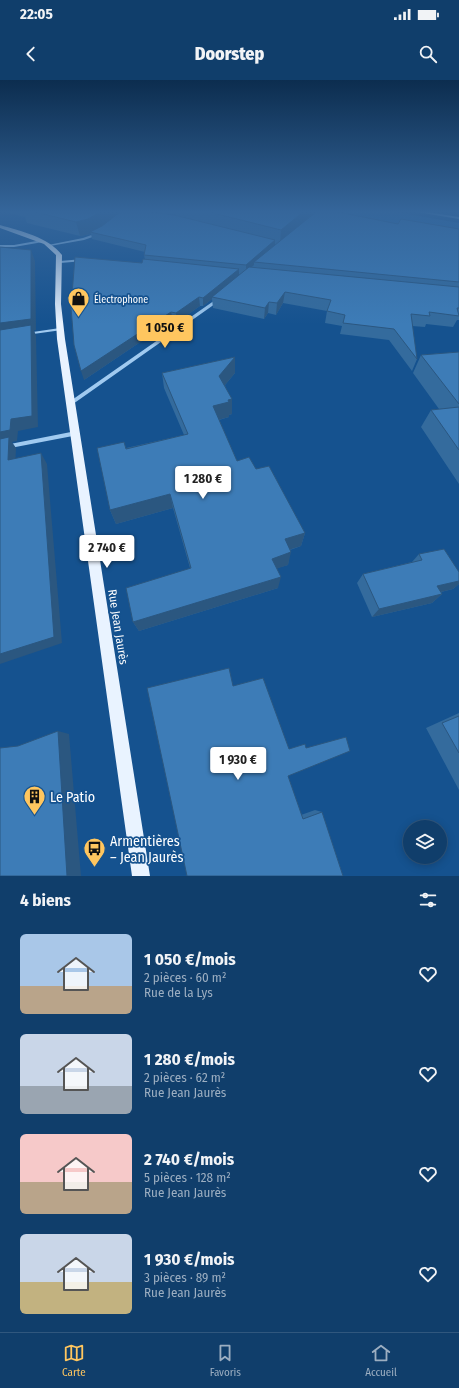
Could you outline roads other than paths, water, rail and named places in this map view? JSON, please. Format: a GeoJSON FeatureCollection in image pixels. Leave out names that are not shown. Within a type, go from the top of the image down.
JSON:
{"type":"FeatureCollection","features":[{"type":"Feature","properties":{"kind":"main road"},"geometry":{"type":"LineString","coordinates":[[54,249],[57,252],[60,262]]}},
{"type":"Feature","properties":{"kind":"main road","name":"Rue Jean Jaurès"},"geometry":{"type":"LineString","coordinates":[[60,262],[58,304],[60,329],[141,876]]}},
{"type":"Feature","properties":{"kind":"street"},"geometry":{"type":"LineString","coordinates":[[60,262],[86,260]]}},
{"type":"Feature","properties":{"kind":"street"},"geometry":{"type":"LineString","coordinates":[[71,403],[224,296]]}},
{"type":"Feature","properties":{"kind":"street"},"geometry":{"type":"LineString","coordinates":[[20,335],[60,329]]}},
{"type":"Feature","properties":{"kind":"street"},"geometry":{"type":"LineString","coordinates":[[0,448],[76,433]]}},
{"type":"Feature","properties":{"kind":"place","name":"Électrophone"},"geometry":{"type":"Point","coordinates":[78,318]}},
{"type":"Feature","properties":{"kind":"place","name":"Le Patio"},"geometry":{"type":"Point","coordinates":[35,816]}},
{"type":"Feature","properties":{"kind":"place","name":"Armentières – Jean Jaurès"},"geometry":{"type":"Point","coordinates":[95,868]}}]}
